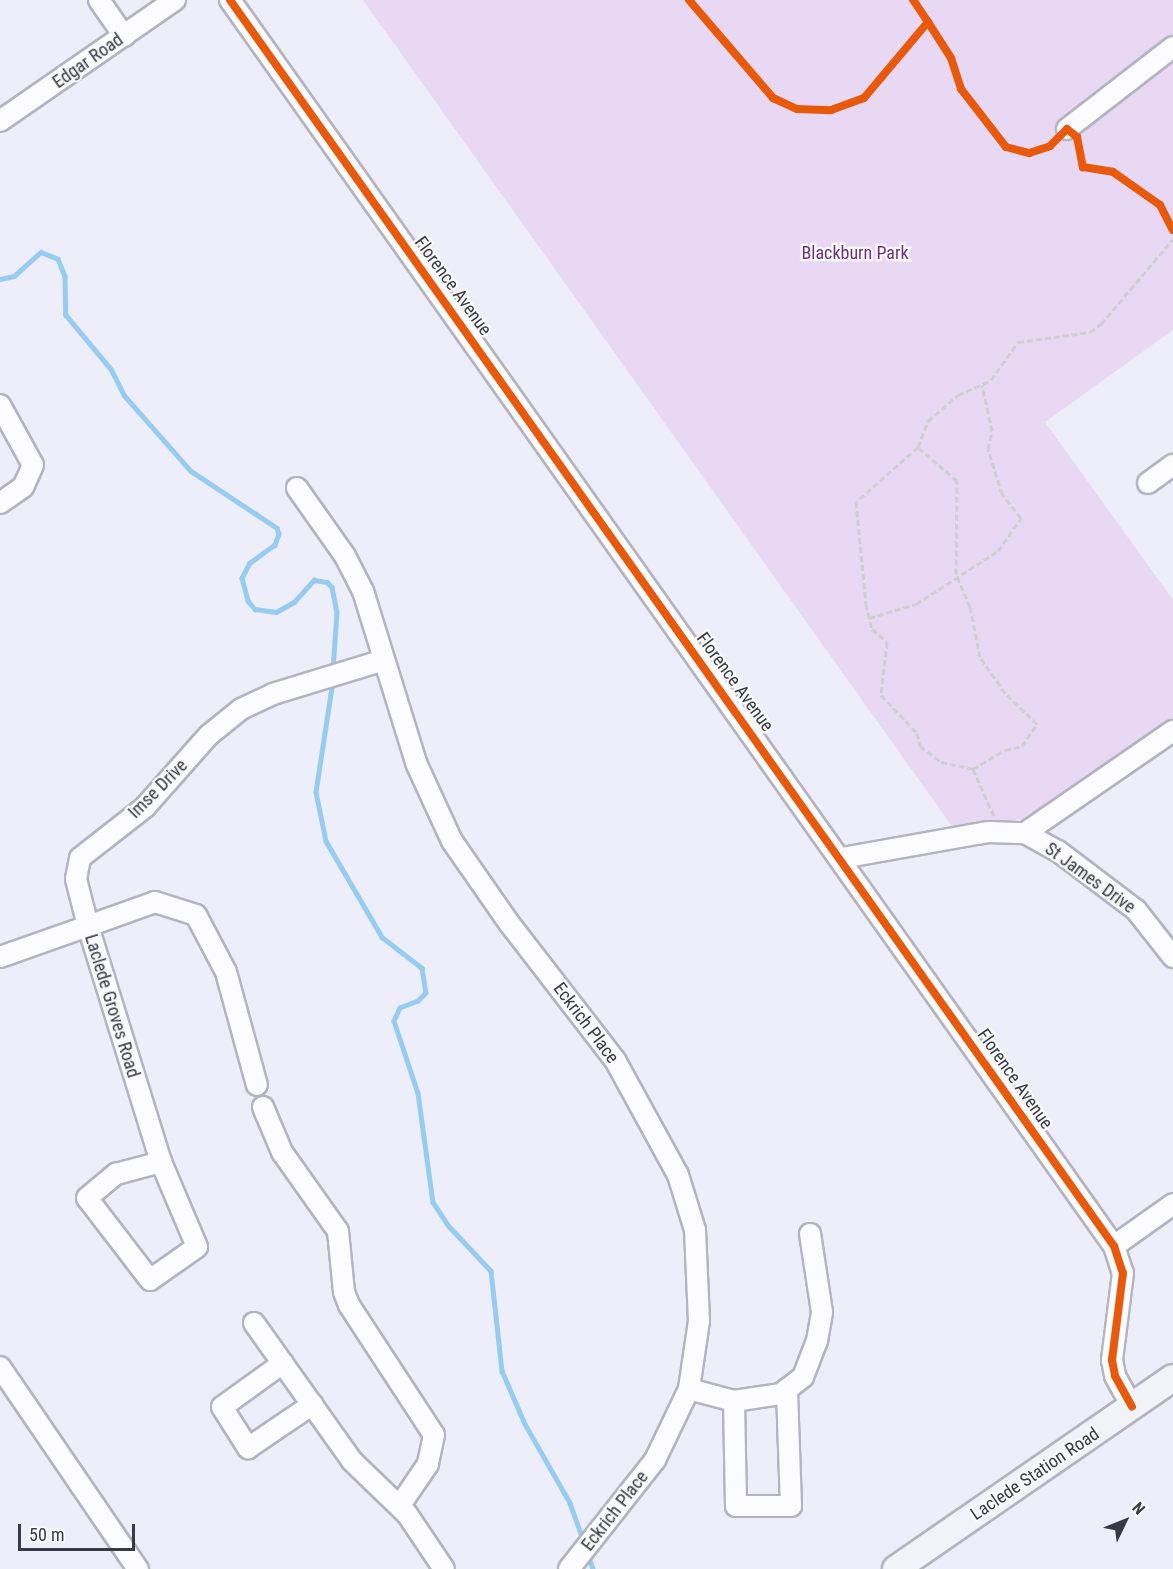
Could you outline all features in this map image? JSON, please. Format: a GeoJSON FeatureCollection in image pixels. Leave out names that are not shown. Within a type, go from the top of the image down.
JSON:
{"type":"FeatureCollection","features":[{"type":"Feature","properties":{"kind":"main road","name":"Laclede Station Road"},"geometry":{"type":"LineString","coordinates":[[896,1569],[1173,1378]]}},
{"type":"Feature","properties":{"kind":"street"},"geometry":{"type":"LineString","coordinates":[[99,0],[124,36]]}},
{"type":"Feature","properties":{"kind":"street","name":"Edgar Road"},"geometry":{"type":"LineString","coordinates":[[0,121],[175,0]]}},
{"type":"Feature","properties":{"kind":"street","name":"Florence Avenue"},"geometry":{"type":"LineString","coordinates":[[230,0],[842,858],[1114,1246],[1123,1273],[1112,1360],[1115,1376],[1132,1407]]}},
{"type":"Feature","properties":{"kind":"street"},"geometry":{"type":"LineString","coordinates":[[1067,129],[1173,47]]}},
{"type":"Feature","properties":{"kind":"street"},"geometry":{"type":"LineString","coordinates":[[0,405],[33,465],[23,487],[0,503]]}},
{"type":"Feature","properties":{"kind":"street"},"geometry":{"type":"LineString","coordinates":[[1148,483],[1173,465]]}},
{"type":"Feature","properties":{"kind":"street","name":"Eckrich Place"},"geometry":{"type":"LineString","coordinates":[[297,488],[345,555],[363,591],[417,765],[452,841],[509,923],[615,1060],[678,1175],[695,1230],[700,1277],[699,1321],[689,1389],[655,1460],[574,1562]]}},
{"type":"Feature","properties":{"kind":"street","name":"Imse Drive"},"geometry":{"type":"LineString","coordinates":[[88,926],[76,879],[80,858],[89,848],[145,807],[208,735],[241,709],[306,684],[384,660]]}},
{"type":"Feature","properties":{"kind":"street"},"geometry":{"type":"LineString","coordinates":[[842,858],[1000,832],[1025,833],[1173,731]]}},
{"type":"Feature","properties":{"kind":"street","name":"St James Drive"},"geometry":{"type":"LineString","coordinates":[[1025,833],[1058,851],[1137,910],[1173,957]]}},
{"type":"Feature","properties":{"kind":"street","name":"Laclede Groves Road"},"geometry":{"type":"LineString","coordinates":[[160,1162],[116,1174],[87,1198],[150,1280],[197,1247],[160,1162],[88,926],[155,902],[195,915],[226,972],[257,1085]]}},
{"type":"Feature","properties":{"kind":"street"},"geometry":{"type":"LineString","coordinates":[[0,957],[88,926]]}},
{"type":"Feature","properties":{"kind":"street"},"geometry":{"type":"LineString","coordinates":[[263,1107],[282,1152],[338,1231],[344,1292],[350,1305],[434,1435],[428,1464],[400,1505]]}},
{"type":"Feature","properties":{"kind":"street"},"geometry":{"type":"LineString","coordinates":[[1114,1246],[1173,1204]]}},
{"type":"Feature","properties":{"kind":"street"},"geometry":{"type":"LineString","coordinates":[[689,1389],[734,1401],[782,1394],[803,1377],[817,1341],[822,1312],[810,1234]]}},
{"type":"Feature","properties":{"kind":"street"},"geometry":{"type":"LineString","coordinates":[[254,1323],[352,1461],[400,1505],[444,1569]]}},
{"type":"Feature","properties":{"kind":"street"},"geometry":{"type":"LineString","coordinates":[[283,1363],[222,1407],[248,1448],[313,1404]]}},
{"type":"Feature","properties":{"kind":"street"},"geometry":{"type":"LineString","coordinates":[[0,1367],[138,1569]]}},
{"type":"Feature","properties":{"kind":"street"},"geometry":{"type":"LineString","coordinates":[[734,1401],[736,1506],[791,1506],[787,1389]]}},
{"type":"Feature","properties":{"kind":"path"},"geometry":{"type":"LineString","coordinates":[[918,447],[957,481],[956,574],[969,607],[980,657],[1005,693],[1037,724],[1022,746],[1005,750],[974,769],[941,762],[920,746],[917,733],[881,694],[887,642],[872,629],[869,618],[856,502],[918,447],[928,421],[958,395],[982,385],[1004,366],[1018,342],[1090,332],[1101,324],[1173,239]]}},
{"type":"Feature","properties":{"kind":"path"},"geometry":{"type":"LineString","coordinates":[[869,618],[916,604],[956,574],[998,551],[1021,518],[1002,494],[988,449],[992,431],[982,385]]}},
{"type":"Feature","properties":{"kind":"path"},"geometry":{"type":"LineString","coordinates":[[974,769],[1000,832]]}},
{"type":"Feature","properties":{"kind":"green space","name":"Blackburn Park"},"geometry":{"type":"Polygon","coordinates":[[[363,0],[1173,0],[1173,330],[1045,422],[1173,600],[1173,724],[1037,817],[954,829],[363,0]]]}},
{"type":"Feature","properties":{"kind":"waterway"},"geometry":{"type":"LineString","coordinates":[[0,279],[14,276],[41,252],[58,259],[65,276],[66,315],[111,369],[124,395],[191,471],[277,528],[279,534],[275,545],[250,563],[242,578],[248,601],[255,609],[276,612],[294,602],[314,580],[327,582],[332,587],[337,612],[333,670]]}},
{"type":"Feature","properties":{"kind":"waterway"},"geometry":{"type":"LineString","coordinates":[[333,681],[316,792],[326,841],[382,937],[422,968],[426,993],[418,1001],[400,1008],[394,1021],[418,1093],[433,1202],[448,1225],[491,1271],[502,1371],[525,1424],[570,1503],[584,1542]]}},
{"type":"Feature","properties":{"kind":"waterway"},"geometry":{"type":"LineString","coordinates":[[588,1555],[593,1569]]}},
{"type":"Feature","properties":{"kind":"cycle path"},"geometry":{"type":"LineString","coordinates":[[230,0],[1114,1246],[1123,1273],[1112,1360],[1115,1376],[1132,1407]]}},
{"type":"Feature","properties":{"kind":"cycle path"},"geometry":{"type":"LineString","coordinates":[[689,0],[773,98],[797,109],[831,110],[864,98],[928,22],[913,0]]}},
{"type":"Feature","properties":{"kind":"cycle path"},"geometry":{"type":"LineString","coordinates":[[928,22],[951,58],[961,89],[1006,147],[1029,153],[1050,146],[1067,129],[1077,137],[1083,167],[1113,172],[1160,205],[1173,230]]}}]}
